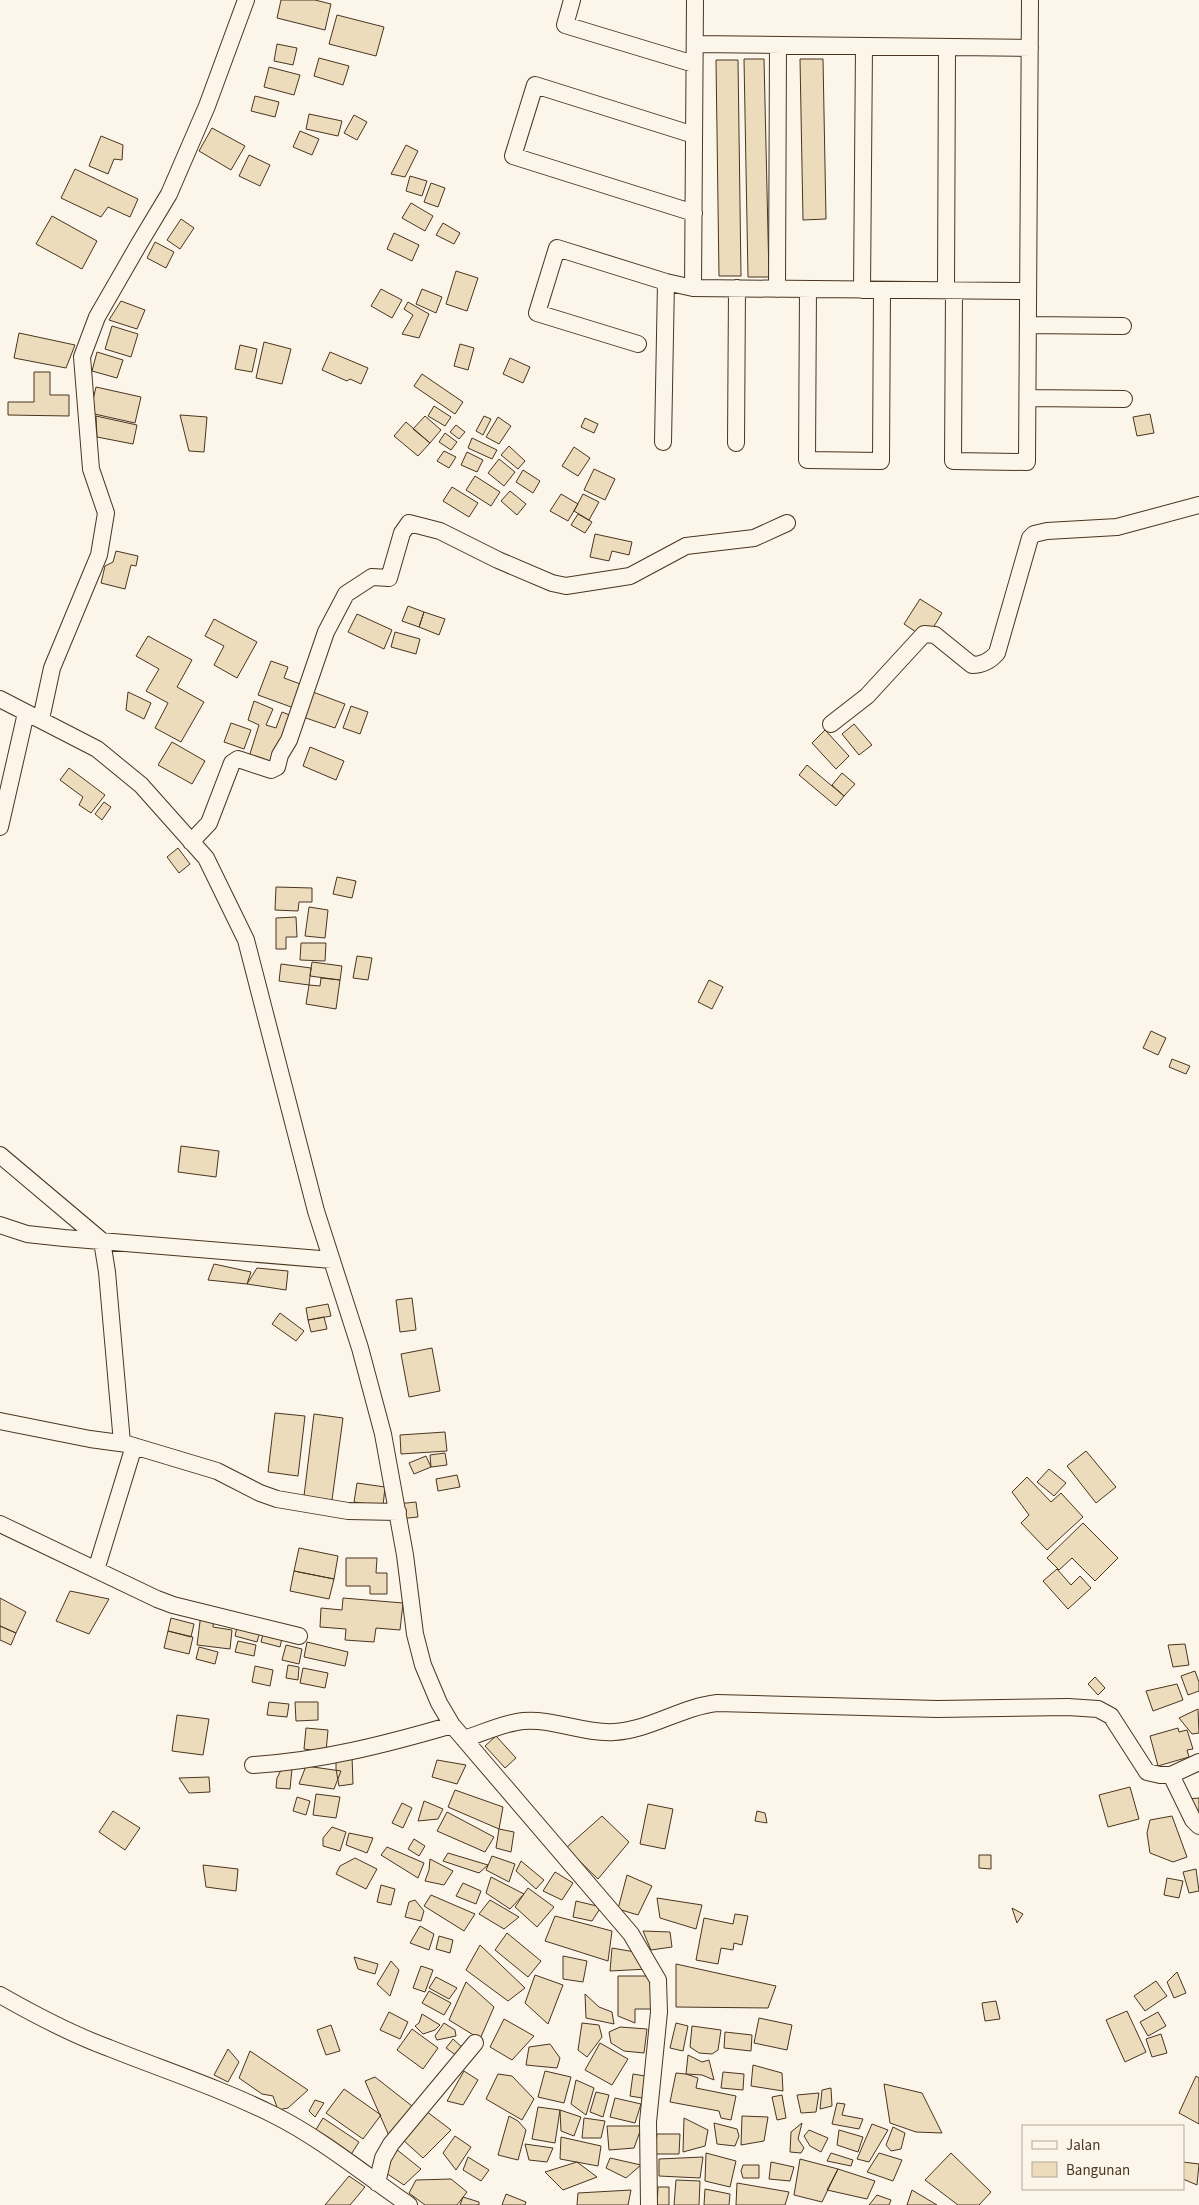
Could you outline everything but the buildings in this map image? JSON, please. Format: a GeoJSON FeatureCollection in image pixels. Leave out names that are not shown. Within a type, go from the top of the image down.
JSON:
{"type":"FeatureCollection","features":[{"type":"Feature","properties":{"kind":"street"},"geometry":{"type":"LineString","coordinates":[[41,720],[52,668],[100,554],[106,513],[91,469],[82,357],[98,317],[169,194],[207,106],[246,0]]}},
{"type":"Feature","properties":{"kind":"street"},"geometry":{"type":"LineString","coordinates":[[572,0],[565,25],[694,64]]}},
{"type":"Feature","properties":{"kind":"street"},"geometry":{"type":"LineString","coordinates":[[693,288],[695,0]]}},
{"type":"Feature","properties":{"kind":"street"},"geometry":{"type":"LineString","coordinates":[[948,47],[953,461],[1027,462],[1030,0]]}},
{"type":"Feature","properties":{"kind":"street"},"geometry":{"type":"LineString","coordinates":[[695,44],[1030,48]]}},
{"type":"Feature","properties":{"kind":"street"},"geometry":{"type":"LineString","coordinates":[[776,289],[778,45]]}},
{"type":"Feature","properties":{"kind":"street"},"geometry":{"type":"LineString","coordinates":[[862,290],[864,46]]}},
{"type":"Feature","properties":{"kind":"street"},"geometry":{"type":"LineString","coordinates":[[694,135],[535,85],[513,156],[694,213]]}},
{"type":"Feature","properties":{"kind":"street"},"geometry":{"type":"LineString","coordinates":[[638,344],[537,312],[557,248],[666,282],[693,288],[1028,292]]}},
{"type":"Feature","properties":{"kind":"street"},"geometry":{"type":"LineString","coordinates":[[663,442],[666,282]]}},
{"type":"Feature","properties":{"kind":"street"},"geometry":{"type":"LineString","coordinates":[[736,443],[737,288]]}},
{"type":"Feature","properties":{"kind":"street"},"geometry":{"type":"LineString","coordinates":[[808,289],[807,460],[881,461],[882,290]]}},
{"type":"Feature","properties":{"kind":"street"},"geometry":{"type":"LineString","coordinates":[[1028,325],[1123,326]]}},
{"type":"Feature","properties":{"kind":"street"},"geometry":{"type":"LineString","coordinates":[[1028,398],[1124,398]]}},
{"type":"Feature","properties":{"kind":"street"},"geometry":{"type":"LineString","coordinates":[[831,724],[867,696],[924,634],[935,635],[968,663],[983,663],[997,652],[1030,538],[1034,534],[1047,531],[1106,529],[1199,506]]}},
{"type":"Feature","properties":{"kind":"street"},"geometry":{"type":"LineString","coordinates":[[191,842],[209,822],[232,763],[238,759],[271,770],[277,767],[280,755],[289,740],[326,632],[346,594],[370,578],[390,578],[402,533],[409,523],[440,531],[498,560],[552,583],[566,586],[630,576],[686,546],[754,538],[787,523]]}},
{"type":"Feature","properties":{"kind":"street"},"geometry":{"type":"LineString","coordinates":[[0,699],[97,749],[141,785],[206,858],[246,940],[316,1211],[360,1348],[383,1434],[405,1555],[415,1634],[423,1665],[439,1703],[452,1725],[631,1934],[658,1980],[659,2012],[648,2122],[649,2205]]}},
{"type":"Feature","properties":{"kind":"street"},"geometry":{"type":"LineString","coordinates":[[0,827],[26,713]]}},
{"type":"Feature","properties":{"kind":"street"},"geometry":{"type":"LineString","coordinates":[[0,1155],[102,1241],[128,1444],[96,1570]]}},
{"type":"Feature","properties":{"kind":"street"},"geometry":{"type":"LineString","coordinates":[[0,1225],[26,1234],[332,1260]]}},
{"type":"Feature","properties":{"kind":"street"},"geometry":{"type":"LineString","coordinates":[[0,1421],[90,1439],[128,1444],[217,1471],[271,1497],[348,1511],[398,1512]]}},
{"type":"Feature","properties":{"kind":"street"},"geometry":{"type":"LineString","coordinates":[[0,1524],[173,1605],[300,1636]]}},
{"type":"Feature","properties":{"kind":"street"},"geometry":{"type":"LineString","coordinates":[[464,1739],[523,1721],[592,1731],[614,1732],[655,1722],[695,1707],[717,1703],[928,1708],[1068,1707],[1098,1709],[1111,1716],[1147,1772],[1171,1775],[1199,1762]]}},
{"type":"Feature","properties":{"kind":"street"},"geometry":{"type":"LineString","coordinates":[[253,1764],[294,1762],[317,1758],[418,1735],[452,1725]]}},
{"type":"Feature","properties":{"kind":"street"},"geometry":{"type":"LineString","coordinates":[[1171,1775],[1193,1820],[1199,1826]]}},
{"type":"Feature","properties":{"kind":"street"},"geometry":{"type":"LineString","coordinates":[[0,1995],[37,2017],[107,2048],[218,2090],[276,2116],[314,2139],[409,2205]]}},
{"type":"Feature","properties":{"kind":"street"},"geometry":{"type":"LineString","coordinates":[[376,2183],[383,2158],[391,2144],[475,2043]]}}]}
